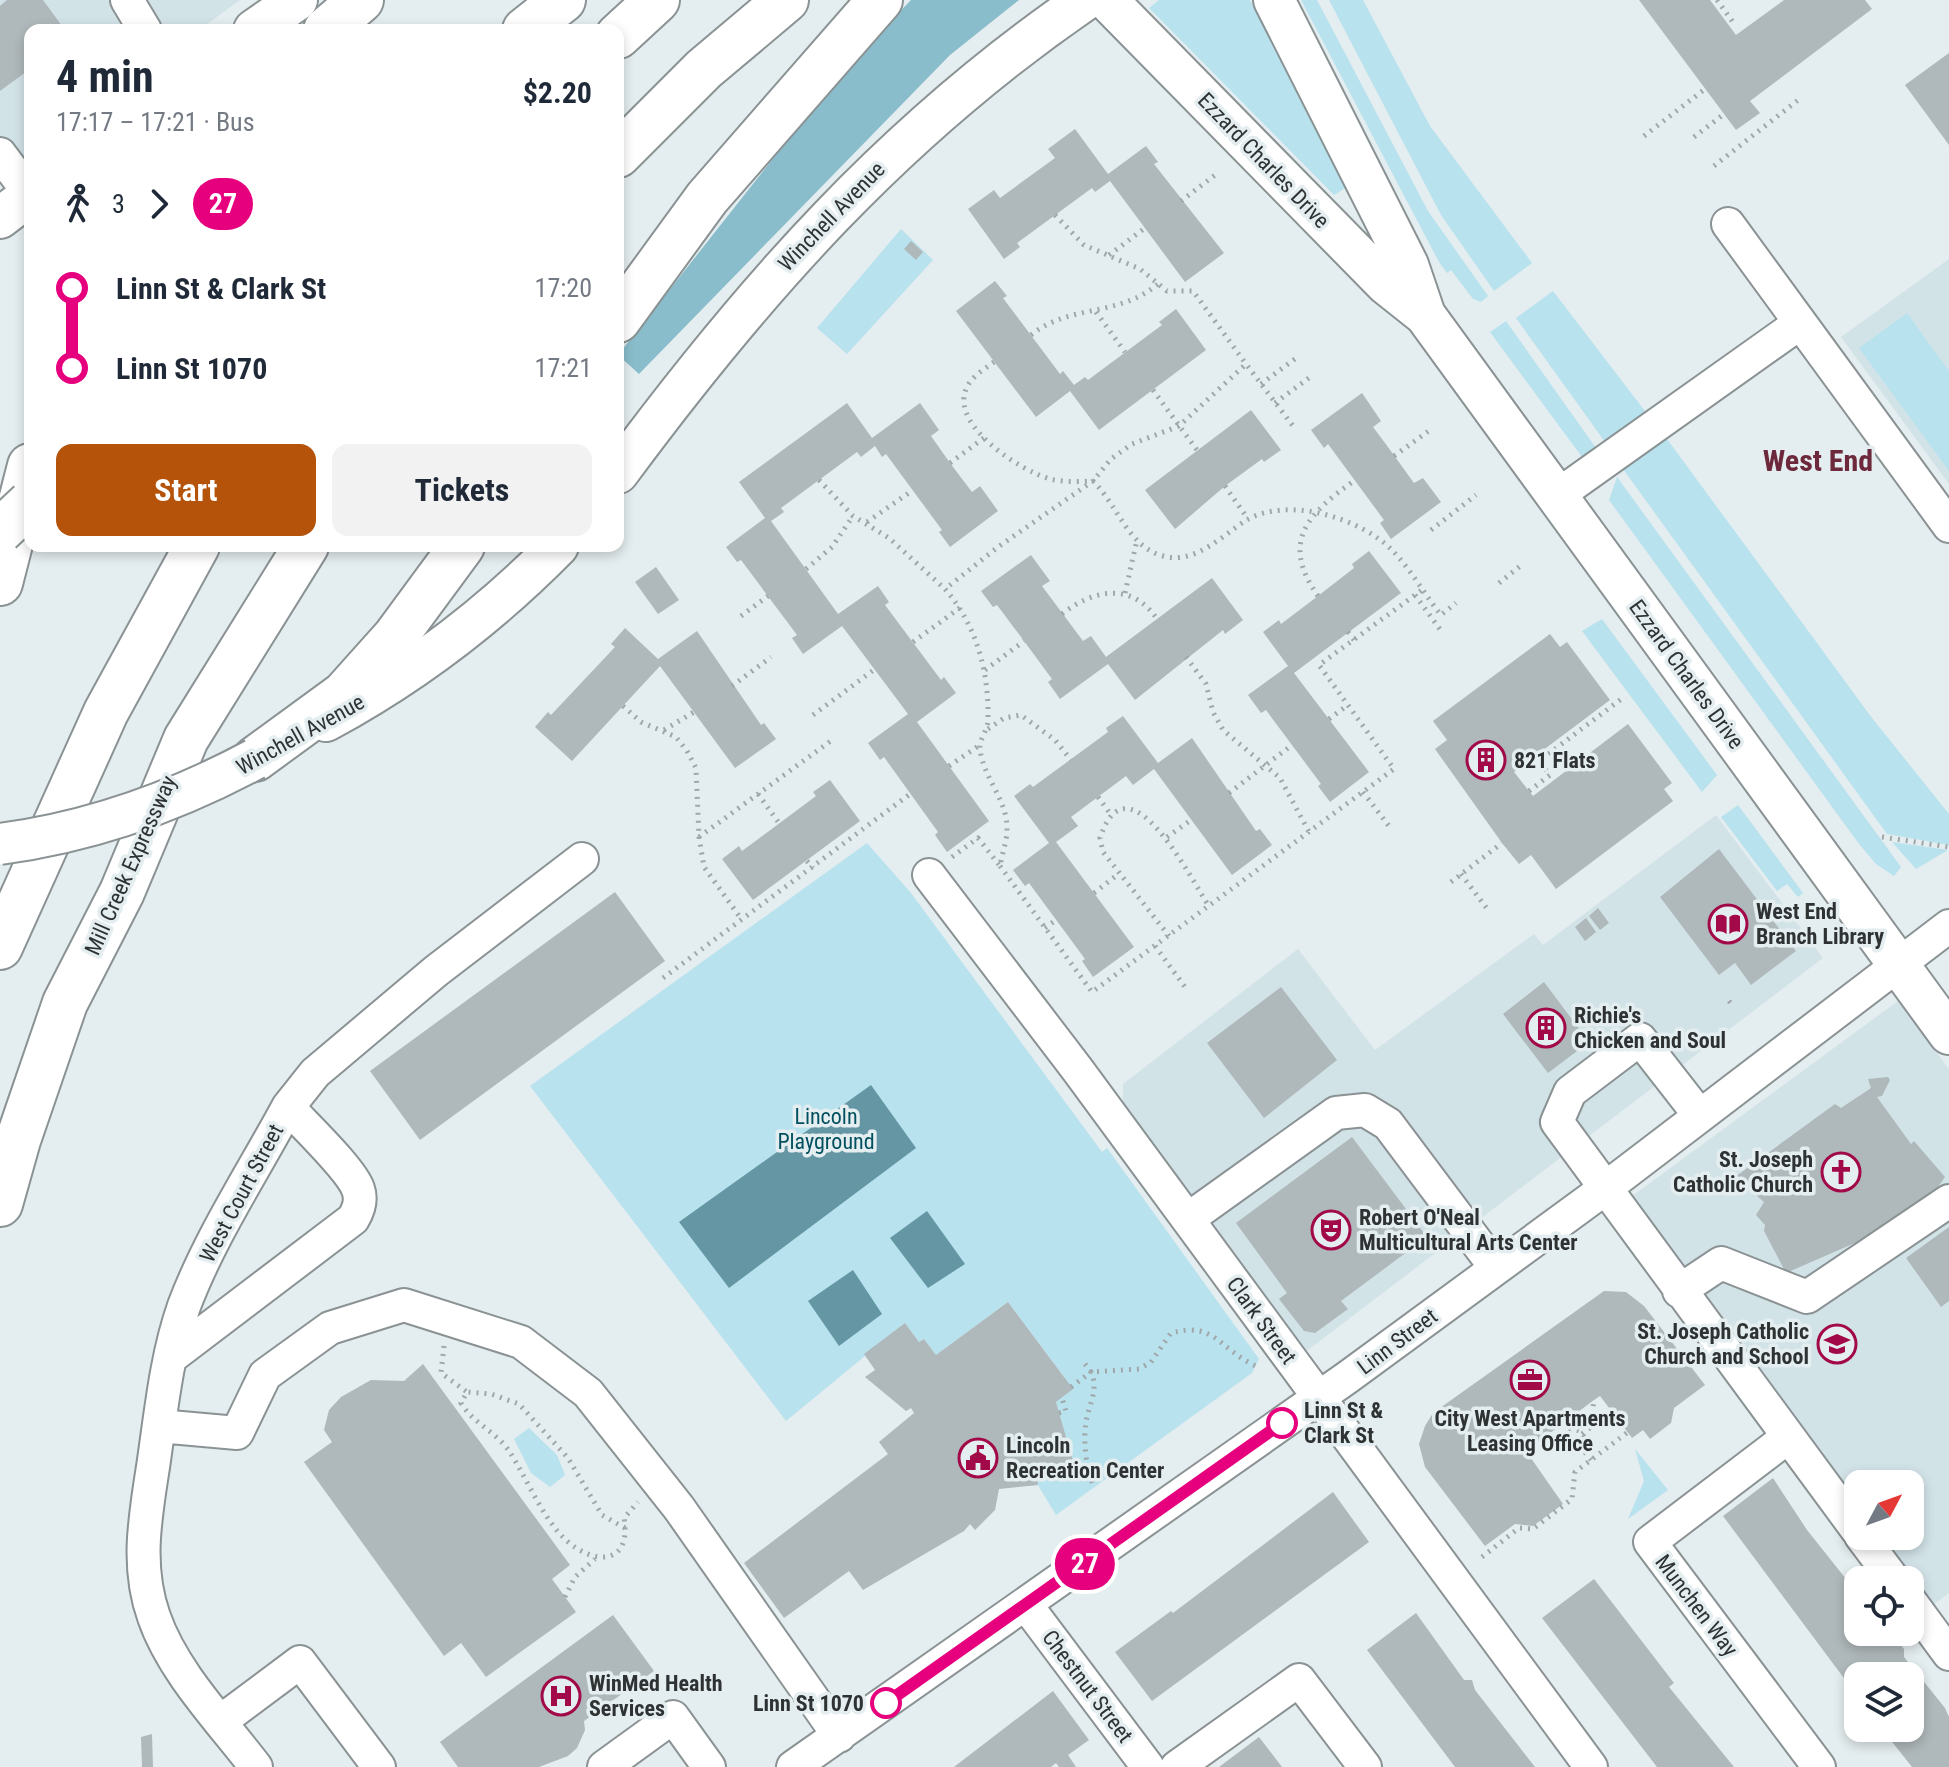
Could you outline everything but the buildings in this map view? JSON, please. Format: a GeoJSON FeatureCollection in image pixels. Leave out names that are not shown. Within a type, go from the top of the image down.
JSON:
{"type":"FeatureCollection","features":[{"type":"Feature","properties":{"kind":"highway"},"geometry":{"type":"LineString","coordinates":[[333,24],[361,0]]}},
{"type":"Feature","properties":{"kind":"highway"},"geometry":{"type":"LineString","coordinates":[[533,24],[563,0]]}},
{"type":"Feature","properties":{"kind":"highway"},"geometry":{"type":"LineString","coordinates":[[624,30],[657,0]]}},
{"type":"Feature","properties":{"kind":"highway"},"geometry":{"type":"LineString","coordinates":[[624,149],[704,69],[786,0]]}},
{"type":"Feature","properties":{"kind":"highway"},"geometry":{"type":"LineString","coordinates":[[624,312],[707,198],[880,0]]}},
{"type":"Feature","properties":{"kind":"highway"},"geometry":{"type":"LineString","coordinates":[[0,583],[24,489]]}},
{"type":"Feature","properties":{"kind":"highway"},"geometry":{"type":"LineString","coordinates":[[0,531],[24,509]]}},
{"type":"Feature","properties":{"kind":"highway"},"geometry":{"type":"LineString","coordinates":[[0,947],[106,712],[194,552]]}},
{"type":"Feature","properties":{"kind":"highway","name":"Mill Creek Expressway"},"geometry":{"type":"LineString","coordinates":[[0,1204],[65,1003],[122,892],[186,739],[302,552]]}},
{"type":"Feature","properties":{"kind":"highway"},"geometry":{"type":"LineString","coordinates":[[255,759],[344,694],[395,637],[458,552]]}},
{"type":"Feature","properties":{"kind":"main road"},"geometry":{"type":"LineString","coordinates":[[263,24],[297,0]]}},
{"type":"Feature","properties":{"kind":"main road","name":"Winchell Avenue"},"geometry":{"type":"LineString","coordinates":[[624,465],[696,368],[756,295],[852,193],[942,108],[1085,0]]}},
{"type":"Feature","properties":{"kind":"main road","name":"Ezzard Charles Drive"},"geometry":{"type":"LineString","coordinates":[[1107,0],[1386,284],[1425,315],[1896,966],[1949,1034]]}},
{"type":"Feature","properties":{"kind":"main road","name":"Ezzard Charles Drive"},"geometry":{"type":"LineString","coordinates":[[1274,0],[1408,265],[1425,315]]}},
{"type":"Feature","properties":{"kind":"main road"},"geometry":{"type":"LineString","coordinates":[[0,218],[24,199]]}},
{"type":"Feature","properties":{"kind":"main road","name":"Winchell Avenue"},"geometry":{"type":"LineString","coordinates":[[0,844],[46,838],[105,822],[199,789],[394,682],[462,635],[514,591],[552,552]]}},
{"type":"Feature","properties":{"kind":"street"},"geometry":{"type":"LineString","coordinates":[[127,0],[141,24]]}},
{"type":"Feature","properties":{"kind":"street"},"geometry":{"type":"LineString","coordinates":[[0,154],[24,186]]}},
{"type":"Feature","properties":{"kind":"street"},"geometry":{"type":"LineString","coordinates":[[1728,224],[1949,526]]}},
{"type":"Feature","properties":{"kind":"street"},"geometry":{"type":"LineString","coordinates":[[1558,495],[1800,323]]}},
{"type":"Feature","properties":{"kind":"street"},"geometry":{"type":"LineString","coordinates":[[288,1107],[315,1073],[412,991],[582,859]]}},
{"type":"Feature","properties":{"kind":"street","name":"Clark Street"},"geometry":{"type":"LineString","coordinates":[[929,875],[1188,1219],[1591,1767]]}},
{"type":"Feature","properties":{"kind":"street","name":"Linn Street"},"geometry":{"type":"LineString","coordinates":[[793,1767],[1027,1606],[1318,1399],[1603,1190],[1949,926]]}},
{"type":"Feature","properties":{"kind":"street"},"geometry":{"type":"LineString","coordinates":[[1700,1116],[1640,1039],[1570,1092],[1557,1122],[1603,1190],[1844,1512]]}},
{"type":"Feature","properties":{"kind":"street","name":"West Court Street"},"geometry":{"type":"LineString","coordinates":[[170,1358],[353,1219],[358,1210],[360,1200],[354,1180],[288,1107],[196,1278],[170,1358],[142,1536],[144,1577],[154,1617],[171,1654],[256,1767]]}},
{"type":"Feature","properties":{"kind":"street"},"geometry":{"type":"LineString","coordinates":[[1188,1219],[1336,1113],[1365,1110],[1388,1124],[1496,1268]]}},
{"type":"Feature","properties":{"kind":"street"},"geometry":{"type":"LineString","coordinates":[[1679,1291],[1721,1263],[1807,1297],[1949,1201]]}},
{"type":"Feature","properties":{"kind":"street"},"geometry":{"type":"LineString","coordinates":[[159,1426],[237,1433],[265,1375],[330,1328],[404,1305],[521,1342],[588,1393],[659,1483],[839,1736]]}},
{"type":"Feature","properties":{"kind":"street","name":"Munchen Way"},"geometry":{"type":"LineString","coordinates":[[1788,1437],[1650,1542],[1819,1767]]}},
{"type":"Feature","properties":{"kind":"street","name":"Chestnut Street"},"geometry":{"type":"LineString","coordinates":[[1027,1606],[1148,1767]]}},
{"type":"Feature","properties":{"kind":"street"},"geometry":{"type":"LineString","coordinates":[[1929,1612],[1949,1654]]}},
{"type":"Feature","properties":{"kind":"street"},"geometry":{"type":"LineString","coordinates":[[221,1721],[300,1662],[379,1767]]}},
{"type":"Feature","properties":{"kind":"street"},"geometry":{"type":"LineString","coordinates":[[1177,1767],[1299,1680],[1365,1767]]}},
{"type":"Feature","properties":{"kind":"street"},"geometry":{"type":"LineString","coordinates":[[604,1767],[673,1717],[709,1767]]}},
{"type":"Feature","properties":{"kind":"path"},"geometry":{"type":"LineString","coordinates":[[1717,0],[1735,25]]}},
{"type":"Feature","properties":{"kind":"path"},"geometry":{"type":"LineString","coordinates":[[1644,136],[1705,89]]}},
{"type":"Feature","properties":{"kind":"path"},"geometry":{"type":"LineString","coordinates":[[1714,166],[1802,97]]}},
{"type":"Feature","properties":{"kind":"path"},"geometry":{"type":"LineString","coordinates":[[1694,137],[1724,114]]}},
{"type":"Feature","properties":{"kind":"path"},"geometry":{"type":"LineString","coordinates":[[1181,201],[1219,172]]}},
{"type":"Feature","properties":{"kind":"path"},"geometry":{"type":"LineString","coordinates":[[1055,215],[1084,245],[1140,269],[1173,293],[1193,291],[1296,430]]}},
{"type":"Feature","properties":{"kind":"path"},"geometry":{"type":"LineString","coordinates":[[1108,255],[1145,228]]}},
{"type":"Feature","properties":{"kind":"path"},"geometry":{"type":"LineString","coordinates":[[1031,335],[1062,316],[1129,304],[1158,284]]}},
{"type":"Feature","properties":{"kind":"path"},"geometry":{"type":"LineString","coordinates":[[1096,312],[1125,352]]}},
{"type":"Feature","properties":{"kind":"path"},"geometry":{"type":"LineString","coordinates":[[1261,384],[1299,356]]}},
{"type":"Feature","properties":{"kind":"path"},"geometry":{"type":"LineString","coordinates":[[994,362],[971,380],[964,395],[966,411],[984,438],[1029,471],[1051,479],[1093,481]]}},
{"type":"Feature","properties":{"kind":"path"},"geometry":{"type":"LineString","coordinates":[[945,589],[998,547],[1093,481],[1111,459],[1132,444],[1179,426],[1246,364]]}},
{"type":"Feature","properties":{"kind":"path"},"geometry":{"type":"LineString","coordinates":[[1275,403],[1313,375]]}},
{"type":"Feature","properties":{"kind":"path"},"geometry":{"type":"LineString","coordinates":[[1153,390],[1197,450]]}},
{"type":"Feature","properties":{"kind":"path"},"geometry":{"type":"LineString","coordinates":[[1394,456],[1430,430]]}},
{"type":"Feature","properties":{"kind":"path"},"geometry":{"type":"LineString","coordinates":[[950,463],[984,438]]}},
{"type":"Feature","properties":{"kind":"path"},"geometry":{"type":"LineString","coordinates":[[819,480],[853,516],[867,522],[945,589],[961,607],[985,670],[988,729]]}},
{"type":"Feature","properties":{"kind":"path"},"geometry":{"type":"LineString","coordinates":[[1318,596],[1299,562],[1301,541],[1312,513],[1355,480]]}},
{"type":"Feature","properties":{"kind":"path"},"geometry":{"type":"LineString","coordinates":[[1093,481],[1137,540],[1164,557],[1181,556],[1222,539],[1248,519],[1270,512],[1312,513],[1334,518],[1374,537],[1393,551],[1441,615],[1456,603]]}},
{"type":"Feature","properties":{"kind":"path"},"geometry":{"type":"LineString","coordinates":[[1225,486],[1248,519]]}},
{"type":"Feature","properties":{"kind":"path"},"geometry":{"type":"LineString","coordinates":[[867,522],[913,490]]}},
{"type":"Feature","properties":{"kind":"path"},"geometry":{"type":"LineString","coordinates":[[1431,530],[1476,495]]}},
{"type":"Feature","properties":{"kind":"path"},"geometry":{"type":"LineString","coordinates":[[806,569],[832,547],[853,516]]}},
{"type":"Feature","properties":{"kind":"path"},"geometry":{"type":"LineString","coordinates":[[1125,593],[1137,540]]}},
{"type":"Feature","properties":{"kind":"path"},"geometry":{"type":"LineString","coordinates":[[1499,583],[1524,563]]}},
{"type":"Feature","properties":{"kind":"path"},"geometry":{"type":"LineString","coordinates":[[929,875],[978,838],[1092,992],[1394,769],[1319,665],[1422,590]]}},
{"type":"Feature","properties":{"kind":"path"},"geometry":{"type":"LineString","coordinates":[[1062,614],[1095,595],[1125,593],[1145,604],[1157,619]]}},
{"type":"Feature","properties":{"kind":"path"},"geometry":{"type":"LineString","coordinates":[[1415,595],[1442,632]]}},
{"type":"Feature","properties":{"kind":"path"},"geometry":{"type":"LineString","coordinates":[[741,616],[768,596]]}},
{"type":"Feature","properties":{"kind":"path"},"geometry":{"type":"LineString","coordinates":[[913,642],[961,607]]}},
{"type":"Feature","properties":{"kind":"path"},"geometry":{"type":"LineString","coordinates":[[1348,632],[1354,640]]}},
{"type":"Feature","properties":{"kind":"path"},"geometry":{"type":"LineString","coordinates":[[985,670],[1024,641]]}},
{"type":"Feature","properties":{"kind":"path"},"geometry":{"type":"LineString","coordinates":[[732,686],[771,657]]}},
{"type":"Feature","properties":{"kind":"path"},"geometry":{"type":"LineString","coordinates":[[1186,657],[1206,684],[1213,712],[1223,730],[1267,764],[1289,792],[1309,832]]}},
{"type":"Feature","properties":{"kind":"path"},"geometry":{"type":"LineString","coordinates":[[813,715],[875,669]]}},
{"type":"Feature","properties":{"kind":"path"},"geometry":{"type":"LineString","coordinates":[[1529,791],[1550,775],[1539,761],[1624,697]]}},
{"type":"Feature","properties":{"kind":"path"},"geometry":{"type":"LineString","coordinates":[[1329,719],[1348,705]]}},
{"type":"Feature","properties":{"kind":"path"},"geometry":{"type":"LineString","coordinates":[[623,706],[641,722],[676,737],[696,768],[699,837],[704,867],[742,920]]}},
{"type":"Feature","properties":{"kind":"path"},"geometry":{"type":"LineString","coordinates":[[663,730],[694,712]]}},
{"type":"Feature","properties":{"kind":"path"},"geometry":{"type":"LineString","coordinates":[[949,766],[980,745],[988,729],[1004,718],[1021,715],[1055,740],[1071,760]]}},
{"type":"Feature","properties":{"kind":"path"},"geometry":{"type":"LineString","coordinates":[[699,837],[832,740]]}},
{"type":"Feature","properties":{"kind":"path"},"geometry":{"type":"LineString","coordinates":[[980,745],[986,773],[1001,802],[1008,829],[1000,866]]}},
{"type":"Feature","properties":{"kind":"path"},"geometry":{"type":"LineString","coordinates":[[1229,793],[1292,745]]}},
{"type":"Feature","properties":{"kind":"path"},"geometry":{"type":"LineString","coordinates":[[1363,792],[1392,830]]}},
{"type":"Feature","properties":{"kind":"path"},"geometry":{"type":"LineString","coordinates":[[758,794],[779,823]]}},
{"type":"Feature","properties":{"kind":"path"},"geometry":{"type":"LineString","coordinates":[[663,978],[910,794]]}},
{"type":"Feature","properties":{"kind":"path"},"geometry":{"type":"LineString","coordinates":[[1098,797],[1112,816]]}},
{"type":"Feature","properties":{"kind":"path"},"geometry":{"type":"LineString","coordinates":[[1169,936],[1139,896],[1117,875],[1103,852],[1100,838],[1112,816],[1124,810],[1139,811],[1167,837],[1178,861],[1209,906]]}},
{"type":"Feature","properties":{"kind":"path"},"geometry":{"type":"LineString","coordinates":[[1167,837],[1191,820]]}},
{"type":"Feature","properties":{"kind":"path"},"geometry":{"type":"LineString","coordinates":[[1882,837],[1949,847]]}},
{"type":"Feature","properties":{"kind":"path"},"geometry":{"type":"LineString","coordinates":[[1451,882],[1502,843]]}},
{"type":"Feature","properties":{"kind":"path"},"geometry":{"type":"LineString","coordinates":[[807,861],[813,868]]}},
{"type":"Feature","properties":{"kind":"path"},"geometry":{"type":"LineString","coordinates":[[1461,874],[1488,910]]}},
{"type":"Feature","properties":{"kind":"path"},"geometry":{"type":"LineString","coordinates":[[1094,893],[1117,875]]}},
{"type":"Feature","properties":{"kind":"path"},"geometry":{"type":"LineString","coordinates":[[1045,928],[1056,920]]}},
{"type":"Feature","properties":{"kind":"path"},"geometry":{"type":"LineString","coordinates":[[1155,946],[1185,987]]}},
{"type":"Feature","properties":{"kind":"path"},"geometry":{"type":"LineString","coordinates":[[1729,1001],[1734,1007]]}},
{"type":"Feature","properties":{"kind":"path"},"geometry":{"type":"LineString","coordinates":[[447,1319],[441,1373],[467,1392],[491,1394],[519,1404],[568,1458],[602,1515],[625,1528]]}},
{"type":"Feature","properties":{"kind":"path"},"geometry":{"type":"LineString","coordinates":[[1071,1387],[1091,1372],[1139,1369],[1151,1362],[1171,1333],[1199,1328],[1210,1333],[1235,1357],[1257,1366]]}},
{"type":"Feature","properties":{"kind":"path"},"geometry":{"type":"LineString","coordinates":[[1085,1364],[1096,1383],[1085,1425],[1089,1476],[1094,1487]]}},
{"type":"Feature","properties":{"kind":"path"},"geometry":{"type":"LineString","coordinates":[[467,1392],[461,1403],[468,1415],[508,1450],[527,1487],[563,1538],[595,1559]]}},
{"type":"Feature","properties":{"kind":"path"},"geometry":{"type":"LineString","coordinates":[[1059,1413],[1066,1411],[1062,1398]]}},
{"type":"Feature","properties":{"kind":"path"},"geometry":{"type":"LineString","coordinates":[[1580,1446],[1582,1434],[1590,1428],[1594,1400]]}},
{"type":"Feature","properties":{"kind":"path"},"geometry":{"type":"LineString","coordinates":[[1533,1445],[1560,1451],[1568,1444],[1570,1432],[1582,1434]]}},
{"type":"Feature","properties":{"kind":"path"},"geometry":{"type":"LineString","coordinates":[[1482,1557],[1519,1528],[1533,1529],[1572,1499],[1575,1472],[1628,1432]]}},
{"type":"Feature","properties":{"kind":"path"},"geometry":{"type":"LineString","coordinates":[[1568,1444],[1580,1446],[1591,1460]]}},
{"type":"Feature","properties":{"kind":"path"},"geometry":{"type":"LineString","coordinates":[[565,1597],[575,1577],[595,1559],[609,1557],[620,1549],[624,1518],[659,1483]]}},
{"type":"Feature","properties":{"kind":"shaded area"},"geometry":{"type":"Polygon","coordinates":[[[0,0],[240,0],[207,24],[24,24],[24,156],[0,174],[0,0]]]}},
{"type":"Feature","properties":{"kind":"shaded area"},"geometry":{"type":"Polygon","coordinates":[[[911,0],[1019,0],[950,55],[639,374],[624,360],[624,347],[842,71],[911,0]]]}},
{"type":"Feature","properties":{"kind":"shaded area"},"geometry":{"type":"Polygon","coordinates":[[[1949,259],[1949,484],[1841,337],[1949,259]]]}},
{"type":"Feature","properties":{"kind":"shaded area"},"geometry":{"type":"Polygon","coordinates":[[[1716,815],[1823,958],[1304,1353],[1123,1111],[1123,1084],[1298,949],[1375,1050],[1534,934],[1543,945],[1716,815]]]}},
{"type":"Feature","properties":{"kind":"shaded area","name":"St. Joseph Catholic Church and School"},"geometry":{"type":"Polygon","coordinates":[[[1898,1001],[1949,1069],[1949,1593],[1925,1611],[1924,1566],[1892,1566],[1880,1550],[1924,1550],[1924,1470],[1844,1470],[1844,1503],[1620,1205],[1898,1001]]]}},
{"type":"Feature","properties":{"kind":"shaded area"},"geometry":{"type":"Polygon","coordinates":[[[871,1085],[916,1148],[729,1288],[679,1222],[871,1085]]]}},
{"type":"Feature","properties":{"kind":"shaded area"},"geometry":{"type":"Polygon","coordinates":[[[927,1211],[965,1264],[928,1288],[890,1238],[927,1211]]]}},
{"type":"Feature","properties":{"kind":"shaded area"},"geometry":{"type":"Polygon","coordinates":[[[853,1270],[882,1314],[839,1346],[808,1301],[853,1270]]]}},
{"type":"Feature","properties":{"kind":"green space"},"geometry":{"type":"Polygon","coordinates":[[[1159,0],[1250,0],[1347,187],[1334,195],[1149,8],[1159,0]]]}},
{"type":"Feature","properties":{"kind":"green space"},"geometry":{"type":"Polygon","coordinates":[[[1301,0],[1317,0],[1428,211],[1488,296],[1481,302],[1473,299],[1451,270],[1447,273],[1439,262],[1301,0]]]}},
{"type":"Feature","properties":{"kind":"green space"},"geometry":{"type":"Polygon","coordinates":[[[1329,0],[1363,0],[1430,126],[1532,263],[1494,291],[1441,215],[1329,0]]]}},
{"type":"Feature","properties":{"kind":"green space"},"geometry":{"type":"Polygon","coordinates":[[[901,229],[933,260],[847,354],[817,328],[901,229]]]}},
{"type":"Feature","properties":{"kind":"green space"},"geometry":{"type":"Polygon","coordinates":[[[1553,291],[1648,415],[1605,442],[1516,318],[1553,291]]]}},
{"type":"Feature","properties":{"kind":"green space"},"geometry":{"type":"Polygon","coordinates":[[[1907,313],[1949,371],[1949,471],[1859,348],[1907,313]]]}},
{"type":"Feature","properties":{"kind":"green space"},"geometry":{"type":"Polygon","coordinates":[[[1506,321],[1596,448],[1582,457],[1490,332],[1506,321]]]}},
{"type":"Feature","properties":{"kind":"green space"},"geometry":{"type":"Polygon","coordinates":[[[1667,439],[1872,718],[1949,814],[1949,845],[1887,834],[1623,469],[1667,439]]]}},
{"type":"Feature","properties":{"kind":"green space"},"geometry":{"type":"Polygon","coordinates":[[[1617,477],[1901,867],[1894,876],[1876,864],[1859,844],[1609,500],[1617,477]]]}},
{"type":"Feature","properties":{"kind":"green space"},"geometry":{"type":"Polygon","coordinates":[[[1602,619],[1717,775],[1702,792],[1582,631],[1602,619]]]}},
{"type":"Feature","properties":{"kind":"green space"},"geometry":{"type":"Polygon","coordinates":[[[1738,805],[1803,893],[1798,897],[1787,884],[1777,891],[1721,817],[1738,805]]]}},
{"type":"Feature","properties":{"kind":"green space"},"geometry":{"type":"Polygon","coordinates":[[[1892,842],[1948,850],[1916,869],[1892,842]]]}},
{"type":"Feature","properties":{"kind":"green space","name":"Lincoln Playground"},"geometry":{"type":"Polygon","coordinates":[[[867,843],[911,893],[1102,1152],[1107,1148],[1259,1359],[1252,1373],[1056,1515],[1038,1485],[1036,1470],[1073,1461],[1056,1402],[1065,1378],[1008,1302],[936,1355],[924,1339],[919,1342],[905,1323],[786,1421],[530,1086],[867,843]]]}},
{"type":"Feature","properties":{"kind":"green space"},"geometry":{"type":"Polygon","coordinates":[[[529,1428],[557,1455],[565,1475],[550,1487],[531,1473],[514,1439],[529,1428]]]}},
{"type":"Feature","properties":{"kind":"green space"},"geometry":{"type":"Polygon","coordinates":[[[1635,1449],[1668,1490],[1628,1519],[1644,1481],[1635,1449]]]}},
{"type":"Feature","properties":{"kind":"bus line","name":"27"},"geometry":{"type":"LineString","coordinates":[[886,1703],[1282,1423]]}},
{"type":"Feature","properties":{"kind":"place","name":"821 Flats"},"geometry":{"type":"Point","coordinates":[1486,760]}},
{"type":"Feature","properties":{"kind":"place","name":"West End Branch Library"},"geometry":{"type":"Point","coordinates":[1728,924]}},
{"type":"Feature","properties":{"kind":"place","name":"Richie's Chicken and Soul"},"geometry":{"type":"Point","coordinates":[1546,1028]}},
{"type":"Feature","properties":{"kind":"place","name":"St. Joseph Catholic Church"},"geometry":{"type":"Point","coordinates":[1841,1172]}},
{"type":"Feature","properties":{"kind":"place","name":"Robert O'Neal Multicultural Arts Center"},"geometry":{"type":"Point","coordinates":[1331,1230]}},
{"type":"Feature","properties":{"kind":"place","name":"St. Joseph Catholic Church and School"},"geometry":{"type":"Point","coordinates":[1837,1344]}},
{"type":"Feature","properties":{"kind":"place","name":"City West Apartments Leasing Office"},"geometry":{"type":"Point","coordinates":[1530,1380]}},
{"type":"Feature","properties":{"kind":"place","name":"Linn St & Clark St"},"geometry":{"type":"Point","coordinates":[1282,1423]}},
{"type":"Feature","properties":{"kind":"place","name":"Lincoln Recreation Center"},"geometry":{"type":"Point","coordinates":[978,1458]}},
{"type":"Feature","properties":{"kind":"place","name":"WinMed Health Services"},"geometry":{"type":"Point","coordinates":[561,1696]}},
{"type":"Feature","properties":{"kind":"place","name":"Linn St 1070"},"geometry":{"type":"Point","coordinates":[886,1703]}},
{"type":"Feature","properties":{"kind":"district","name":"West End"},"geometry":{"type":"Point","coordinates":[1818,461]}}]}
